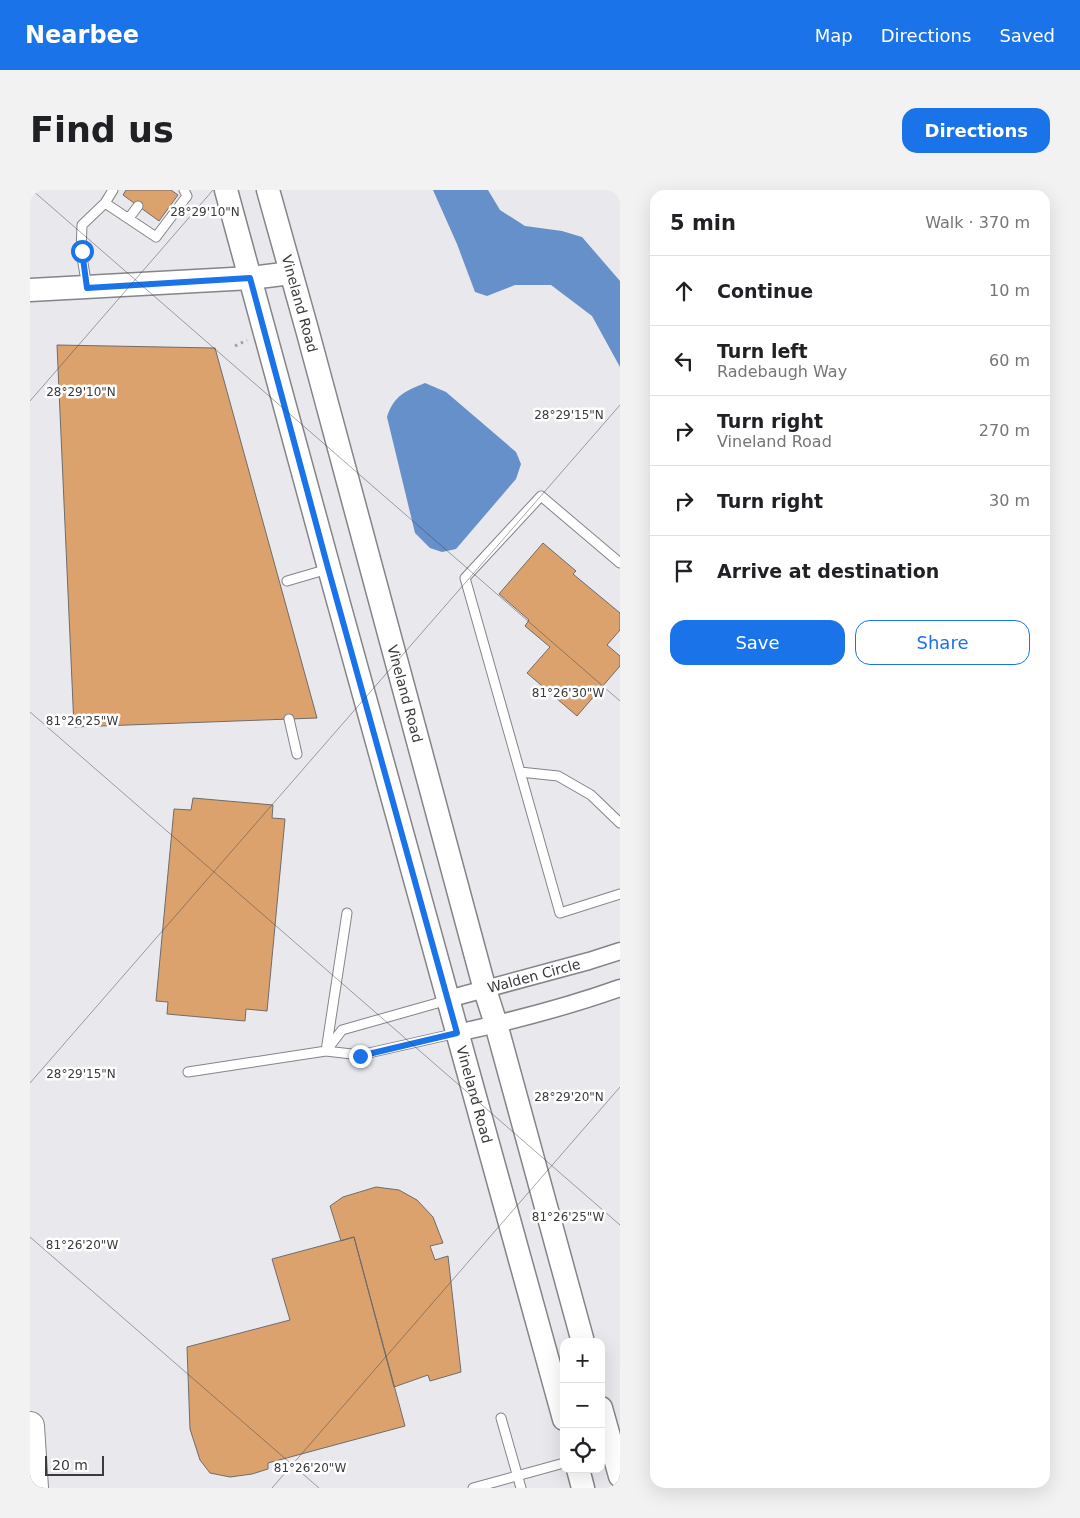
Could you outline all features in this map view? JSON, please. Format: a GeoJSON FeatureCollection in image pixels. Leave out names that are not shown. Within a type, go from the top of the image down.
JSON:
{"type":"FeatureCollection","features":[{"type":"Feature","properties":{"kind":"highway"},"geometry":{"type":"LineString","coordinates":[[30,1426],[34,1488]]}},
{"type":"Feature","properties":{"kind":"highway"},"geometry":{"type":"LineString","coordinates":[[31,1460],[44,1488]]}},
{"type":"Feature","properties":{"kind":"street","name":"Vineland Road"},"geometry":{"type":"LineString","coordinates":[[226,190],[328,568],[560,1405]]}},
{"type":"Feature","properties":{"kind":"street","name":"Vineland Road"},"geometry":{"type":"LineString","coordinates":[[268,190],[485,990],[582,1338]]}},
{"type":"Feature","properties":{"kind":"street"},"geometry":{"type":"LineString","coordinates":[[30,290],[250,278],[291,273]]}},
{"type":"Feature","properties":{"kind":"street","name":"Walden Circle"},"geometry":{"type":"LineString","coordinates":[[448,1000],[620,951]]}},
{"type":"Feature","properties":{"kind":"street"},"geometry":{"type":"LineString","coordinates":[[457,1033],[496,1024],[620,988]]}},
{"type":"Feature","properties":{"kind":"street"},"geometry":{"type":"LineString","coordinates":[[605,1422],[620,1476]]}},
{"type":"Feature","properties":{"kind":"street"},"geometry":{"type":"LineString","coordinates":[[579,1473],[583,1488]]}},
{"type":"Feature","properties":{"kind":"lane"},"geometry":{"type":"LineString","coordinates":[[87,288],[82,251],[82,225],[105,202],[113,190]]}},
{"type":"Feature","properties":{"kind":"lane"},"geometry":{"type":"LineString","coordinates":[[105,202],[156,237],[187,196],[184,190]]}},
{"type":"Feature","properties":{"kind":"lane"},"geometry":{"type":"LineString","coordinates":[[129,218],[138,206]]}},
{"type":"Feature","properties":{"kind":"lane"},"geometry":{"type":"LineString","coordinates":[[620,563],[541,496],[465,578],[560,913],[620,894]]}},
{"type":"Feature","properties":{"kind":"lane"},"geometry":{"type":"LineString","coordinates":[[287,581],[328,568]]}},
{"type":"Feature","properties":{"kind":"lane"},"geometry":{"type":"LineString","coordinates":[[290,719],[297,754]]}},
{"type":"Feature","properties":{"kind":"lane"},"geometry":{"type":"LineString","coordinates":[[520,772],[558,776],[591,795],[620,823]]}},
{"type":"Feature","properties":{"kind":"lane"},"geometry":{"type":"LineString","coordinates":[[326,1051],[347,913]]}},
{"type":"Feature","properties":{"kind":"lane"},"geometry":{"type":"LineString","coordinates":[[326,1051],[342,1030],[448,1000]]}},
{"type":"Feature","properties":{"kind":"lane"},"geometry":{"type":"LineString","coordinates":[[188,1072],[326,1051],[360,1056],[457,1033]]}},
{"type":"Feature","properties":{"kind":"lane"},"geometry":{"type":"LineString","coordinates":[[501,1418],[521,1488]]}},
{"type":"Feature","properties":{"kind":"lane"},"geometry":{"type":"LineString","coordinates":[[473,1488],[560,1464]]}},
{"type":"Feature","properties":{"kind":"path"},"geometry":{"type":"LineString","coordinates":[[235,346],[250,339]]}},
{"type":"Feature","properties":{"kind":"water"},"geometry":{"type":"Polygon","coordinates":[[[433,190],[488,190],[500,210],[525,226],[562,231],[582,237],[620,281],[620,367],[592,316],[551,285],[515,285],[487,296],[475,292],[457,244],[433,190]]]}},
{"type":"Feature","properties":{"kind":"water"},"geometry":{"type":"Polygon","coordinates":[[[425,383],[446,392],[516,452],[521,464],[516,479],[456,549],[442,552],[430,548],[415,533],[387,417],[397,399],[406,391],[425,383]]]}},
{"type":"Feature","properties":{"kind":"building"},"geometry":{"type":"Polygon","coordinates":[[[126,190],[171,190],[178,195],[159,221],[123,195],[126,190]]]}},
{"type":"Feature","properties":{"kind":"building"},"geometry":{"type":"Polygon","coordinates":[[[57,345],[215,348],[317,718],[74,727],[57,345]]]}},
{"type":"Feature","properties":{"kind":"building"},"geometry":{"type":"Polygon","coordinates":[[[543,543],[576,571],[573,574],[620,613],[620,630],[607,645],[620,656],[620,666],[577,716],[527,673],[550,647],[525,626],[529,620],[499,594],[543,543]]]}},
{"type":"Feature","properties":{"kind":"building"},"geometry":{"type":"Polygon","coordinates":[[[193,798],[273,805],[272,818],[285,819],[267,1011],[246,1009],[245,1021],[167,1014],[168,1002],[156,1001],[174,809],[191,810],[193,798]]]}},
{"type":"Feature","properties":{"kind":"building"},"geometry":{"type":"Polygon","coordinates":[[[376,1187],[399,1190],[417,1200],[433,1217],[443,1243],[430,1246],[435,1260],[448,1256],[461,1372],[430,1381],[428,1375],[394,1387],[354,1237],[341,1241],[330,1206],[343,1197],[376,1187]]]}},
{"type":"Feature","properties":{"kind":"building"},"geometry":{"type":"Polygon","coordinates":[[[354,1237],[405,1426],[268,1463],[268,1469],[252,1474],[230,1477],[210,1473],[200,1460],[190,1429],[187,1347],[290,1320],[272,1259],[354,1237]]]}},
{"type":"Feature","properties":{"kind":"route"},"geometry":{"type":"LineString","coordinates":[[82,251],[87,288],[250,278],[457,1033],[360,1056]]}}]}
